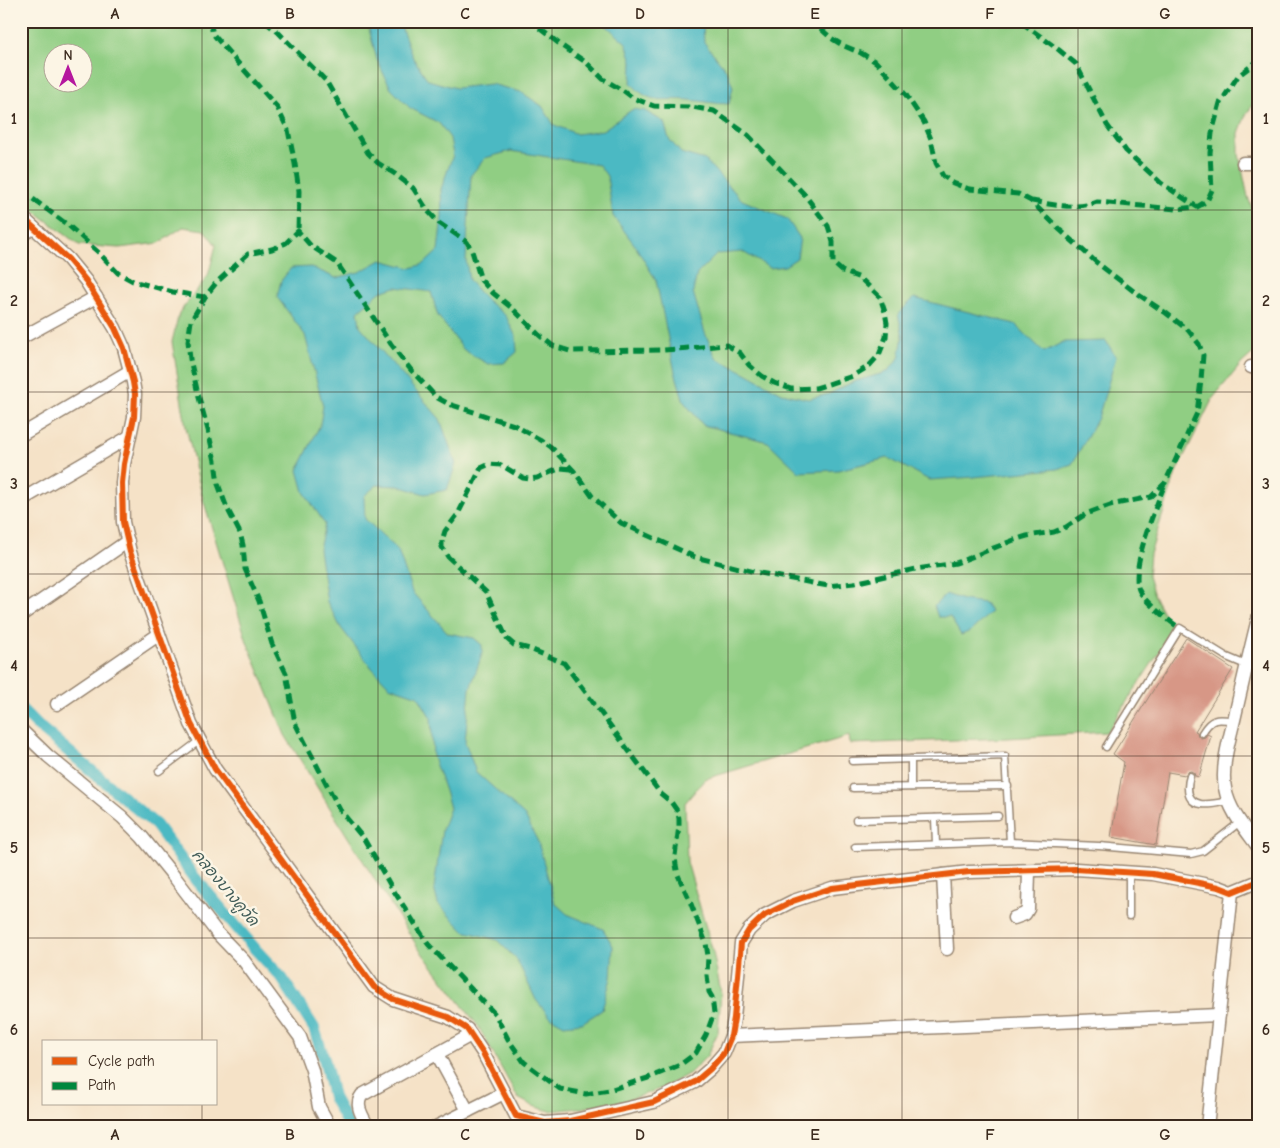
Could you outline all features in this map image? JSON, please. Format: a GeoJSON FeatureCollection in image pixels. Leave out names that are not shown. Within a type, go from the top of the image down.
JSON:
{"type":"FeatureCollection","features":[{"type":"Feature","properties":{"kind":"street"},"geometry":{"type":"LineString","coordinates":[[1243,162],[1259,163]]}},
{"type":"Feature","properties":{"kind":"street"},"geometry":{"type":"LineString","coordinates":[[21,216],[68,259],[86,281],[124,348],[135,394],[134,417],[122,483],[123,522],[130,552],[158,635],[190,724],[199,741],[215,769],[374,986],[393,999],[448,1017],[466,1029],[483,1053],[519,1121],[570,1122],[654,1102],[695,1082],[710,1070],[724,1053],[731,1036],[741,943],[749,930],[765,915],[793,901],[832,888],[970,872],[1076,869],[1153,874],[1218,887],[1232,892],[1259,881]]}},
{"type":"Feature","properties":{"kind":"street"},"geometry":{"type":"LineString","coordinates":[[21,234],[34,228]]}},
{"type":"Feature","properties":{"kind":"street"},"geometry":{"type":"LineString","coordinates":[[21,338],[96,298]]}},
{"type":"Feature","properties":{"kind":"street"},"geometry":{"type":"LineString","coordinates":[[21,435],[130,371]]}},
{"type":"Feature","properties":{"kind":"street"},"geometry":{"type":"LineString","coordinates":[[21,500],[129,437]]}},
{"type":"Feature","properties":{"kind":"street"},"geometry":{"type":"LineString","coordinates":[[21,615],[128,541]]}},
{"type":"Feature","properties":{"kind":"street"},"geometry":{"type":"LineString","coordinates":[[1259,615],[1233,721],[1224,771],[1224,787],[1228,801],[1240,822],[1259,848]]}},
{"type":"Feature","properties":{"kind":"street"},"geometry":{"type":"LineString","coordinates":[[58,704],[158,635]]}},
{"type":"Feature","properties":{"kind":"street"},"geometry":{"type":"LineString","coordinates":[[21,730],[48,756],[122,817],[142,837],[218,934],[244,961],[300,1037],[312,1070],[319,1106],[330,1127]]}},
{"type":"Feature","properties":{"kind":"street"},"geometry":{"type":"LineString","coordinates":[[1014,918],[1025,914],[1028,909],[1029,871]]}},
{"type":"Feature","properties":{"kind":"street"},"geometry":{"type":"LineString","coordinates":[[943,875],[947,950]]}},
{"type":"Feature","properties":{"kind":"street"},"geometry":{"type":"LineString","coordinates":[[1207,1127],[1232,892]]}},
{"type":"Feature","properties":{"kind":"street"},"geometry":{"type":"LineString","coordinates":[[731,1036],[1219,1015]]}},
{"type":"Feature","properties":{"kind":"street"},"geometry":{"type":"LineString","coordinates":[[368,1127],[359,1108],[359,1098],[362,1095],[470,1035]]}},
{"type":"Feature","properties":{"kind":"street"},"geometry":{"type":"LineString","coordinates":[[437,1054],[468,1111]]}},
{"type":"Feature","properties":{"kind":"street"},"geometry":{"type":"LineString","coordinates":[[436,1127],[504,1093]]}},
{"type":"Feature","properties":{"kind":"lane"},"geometry":{"type":"LineString","coordinates":[[1106,747],[1180,628],[1227,657],[1246,665]]}},
{"type":"Feature","properties":{"kind":"lane"},"geometry":{"type":"LineString","coordinates":[[1202,733],[1208,723],[1214,720],[1233,721]]}},
{"type":"Feature","properties":{"kind":"lane"},"geometry":{"type":"LineString","coordinates":[[159,770],[199,741]]}},
{"type":"Feature","properties":{"kind":"lane"},"geometry":{"type":"LineString","coordinates":[[852,761],[1006,756],[1010,842]]}},
{"type":"Feature","properties":{"kind":"lane"},"geometry":{"type":"LineString","coordinates":[[911,759],[911,787]]}},
{"type":"Feature","properties":{"kind":"lane"},"geometry":{"type":"LineString","coordinates":[[1190,776],[1188,789],[1190,797],[1196,803],[1203,805],[1228,801]]}},
{"type":"Feature","properties":{"kind":"lane"},"geometry":{"type":"LineString","coordinates":[[853,788],[1008,786]]}},
{"type":"Feature","properties":{"kind":"lane"},"geometry":{"type":"LineString","coordinates":[[856,820],[998,816]]}},
{"type":"Feature","properties":{"kind":"lane"},"geometry":{"type":"LineString","coordinates":[[935,818],[936,844]]}},
{"type":"Feature","properties":{"kind":"lane"},"geometry":{"type":"LineString","coordinates":[[855,847],[1010,842],[1098,846],[1191,854],[1203,851],[1240,822]]}},
{"type":"Feature","properties":{"kind":"lane"},"geometry":{"type":"LineString","coordinates":[[1129,916],[1130,873]]}},
{"type":"Feature","properties":{"kind":"green space"},"geometry":{"type":"Polygon","coordinates":[[[21,21],[1259,21],[1259,94],[1245,117],[1239,133],[1239,155],[1248,197],[1259,228],[1259,348],[1242,363],[1213,398],[1177,470],[1150,554],[1148,576],[1154,596],[1173,631],[1107,732],[850,744],[849,736],[705,779],[685,803],[687,862],[713,952],[721,993],[718,1032],[707,1056],[690,1073],[665,1087],[625,1101],[550,1111],[533,1106],[518,1098],[478,1026],[419,949],[285,735],[247,642],[203,499],[186,427],[172,342],[179,313],[208,276],[216,245],[204,230],[183,227],[159,243],[119,248],[79,245],[21,201],[21,21]]]}},
{"type":"Feature","properties":{"kind":"water"},"geometry":{"type":"Polygon","coordinates":[[[367,21],[399,21],[413,58],[428,80],[456,88],[491,84],[521,92],[542,106],[554,125],[577,134],[603,130],[633,109],[645,111],[664,122],[669,139],[681,153],[705,160],[742,200],[787,219],[800,238],[797,258],[785,266],[770,268],[743,252],[717,254],[697,274],[693,292],[705,333],[716,358],[782,393],[808,399],[829,394],[853,382],[887,372],[899,358],[903,336],[898,314],[914,298],[1015,324],[1044,352],[1063,342],[1106,341],[1116,357],[1098,418],[1072,464],[1057,469],[929,480],[888,458],[838,470],[799,472],[768,442],[703,425],[684,402],[675,372],[656,280],[634,244],[613,216],[607,176],[599,165],[511,151],[485,158],[471,175],[466,260],[469,280],[484,298],[506,316],[516,337],[517,352],[504,363],[488,364],[464,350],[438,316],[431,292],[396,287],[380,292],[358,311],[360,326],[440,419],[456,464],[447,490],[425,494],[398,486],[377,485],[364,496],[365,519],[398,550],[412,592],[448,633],[474,638],[482,645],[482,654],[470,689],[465,742],[476,772],[525,816],[538,842],[555,903],[567,914],[603,929],[613,946],[611,978],[602,1010],[582,1023],[564,1025],[550,1017],[536,1000],[517,960],[497,940],[464,931],[438,904],[434,888],[442,830],[450,808],[433,757],[431,718],[418,696],[389,686],[372,668],[341,628],[327,602],[319,549],[325,524],[304,492],[298,470],[320,425],[323,406],[305,335],[277,297],[281,281],[291,268],[311,267],[336,278],[359,272],[381,260],[411,268],[424,264],[438,251],[442,216],[441,189],[453,155],[450,138],[439,123],[410,108],[391,89],[377,60],[367,21]]]}},
{"type":"Feature","properties":{"kind":"water"},"geometry":{"type":"Polygon","coordinates":[[[601,21],[703,21],[704,42],[727,71],[733,87],[729,104],[680,99],[658,99],[645,95],[631,83],[632,61],[626,43],[601,21]]]}},
{"type":"Feature","properties":{"kind":"water"},"geometry":{"type":"Polygon","coordinates":[[[946,594],[963,600],[985,603],[991,612],[971,631],[961,635],[950,617],[938,617],[934,606],[946,594]]]}},
{"type":"Feature","properties":{"kind":"building"},"geometry":{"type":"Polygon","coordinates":[[[1186,638],[1233,669],[1195,731],[1201,738],[1207,734],[1211,736],[1199,777],[1195,776],[1191,771],[1185,775],[1168,772],[1156,845],[1111,837],[1124,762],[1113,754],[1186,638]]]}},
{"type":"Feature","properties":{"kind":"waterway","name":"คลองบางคูวัด"},"geometry":{"type":"LineString","coordinates":[[21,709],[36,724],[156,825],[195,878],[282,978],[314,1028],[325,1062],[333,1097],[349,1127]]}},
{"type":"Feature","properties":{"kind":"marked path"},"geometry":{"type":"LineString","coordinates":[[212,21],[213,34],[277,107],[288,130],[299,191],[298,231]]}},
{"type":"Feature","properties":{"kind":"marked path"},"geometry":{"type":"LineString","coordinates":[[264,21],[278,32],[326,81],[368,153],[378,163],[413,188],[428,211],[439,223],[467,242],[472,251],[481,280],[553,346],[570,351],[664,350],[727,345],[740,353],[749,365],[762,376],[791,389],[816,388],[853,376],[869,366],[879,355],[886,337],[887,323],[880,297],[860,278],[842,271],[833,263],[833,242],[828,226],[805,195],[748,135],[714,111],[692,107],[654,106],[633,98],[603,79],[587,63],[539,28]]}},
{"type":"Feature","properties":{"kind":"marked path"},"geometry":{"type":"LineString","coordinates":[[571,469],[561,468],[537,478],[529,479],[523,478],[501,465],[490,464],[481,468],[458,514],[445,531],[442,547],[448,557],[486,592],[507,639],[514,645],[530,649],[564,663],[660,793],[671,802],[678,812],[679,826],[675,856],[676,865],[678,875],[706,943],[708,956],[707,975],[714,1013],[706,1035],[696,1053],[680,1065],[648,1078],[609,1090],[586,1094],[560,1089],[524,1062],[508,1039],[495,1014],[428,944],[392,888],[364,839],[340,810],[295,723],[286,673],[272,644],[259,601],[245,569],[240,533],[227,508],[218,484],[215,461],[190,359],[188,341],[191,321],[216,283],[248,254],[272,249],[286,243],[298,231],[311,246],[337,263],[391,344],[411,370],[436,397],[449,404],[514,425],[541,440],[551,447],[574,471],[592,496],[621,523],[695,557],[755,572],[828,586],[854,583],[916,569],[956,563],[1014,540],[1054,532],[1066,527],[1086,514],[1110,505],[1151,497],[1165,483],[1197,413],[1203,355],[1199,344],[1188,330],[1096,262],[1031,201],[1018,194],[969,189],[953,183],[943,176],[936,163],[931,139],[924,122],[906,95],[876,62],[831,38],[812,21]]}},
{"type":"Feature","properties":{"kind":"marked path"},"geometry":{"type":"LineString","coordinates":[[1022,21],[1076,64],[1107,125],[1126,151],[1161,183],[1197,207]]}},
{"type":"Feature","properties":{"kind":"marked path"},"geometry":{"type":"LineString","coordinates":[[1032,201],[1065,206],[1081,206],[1097,202],[1176,209],[1197,207],[1207,201],[1212,190],[1210,153],[1212,133],[1220,103],[1238,76],[1259,60]]}},
{"type":"Feature","properties":{"kind":"marked path"},"geometry":{"type":"LineString","coordinates":[[21,190],[69,226],[118,273],[133,281],[173,292],[205,297]]}},
{"type":"Feature","properties":{"kind":"marked path"},"geometry":{"type":"LineString","coordinates":[[1164,486],[1144,539],[1137,583],[1140,592],[1147,601],[1164,617],[1180,628]]}},
{"type":"Feature","properties":{"kind":"cycle path"},"geometry":{"type":"LineString","coordinates":[[21,216],[68,259],[86,281],[115,328],[124,348],[135,394],[134,417],[122,483],[123,522],[130,552],[191,724],[215,769],[374,987],[393,999],[448,1017],[467,1029],[483,1053],[516,1116],[545,1123],[570,1121],[654,1102],[695,1082],[724,1053],[731,1036],[741,943],[749,930],[765,915],[793,901],[832,888],[969,872],[1076,869],[1153,874],[1219,887],[1232,892],[1259,881]]}}]}
